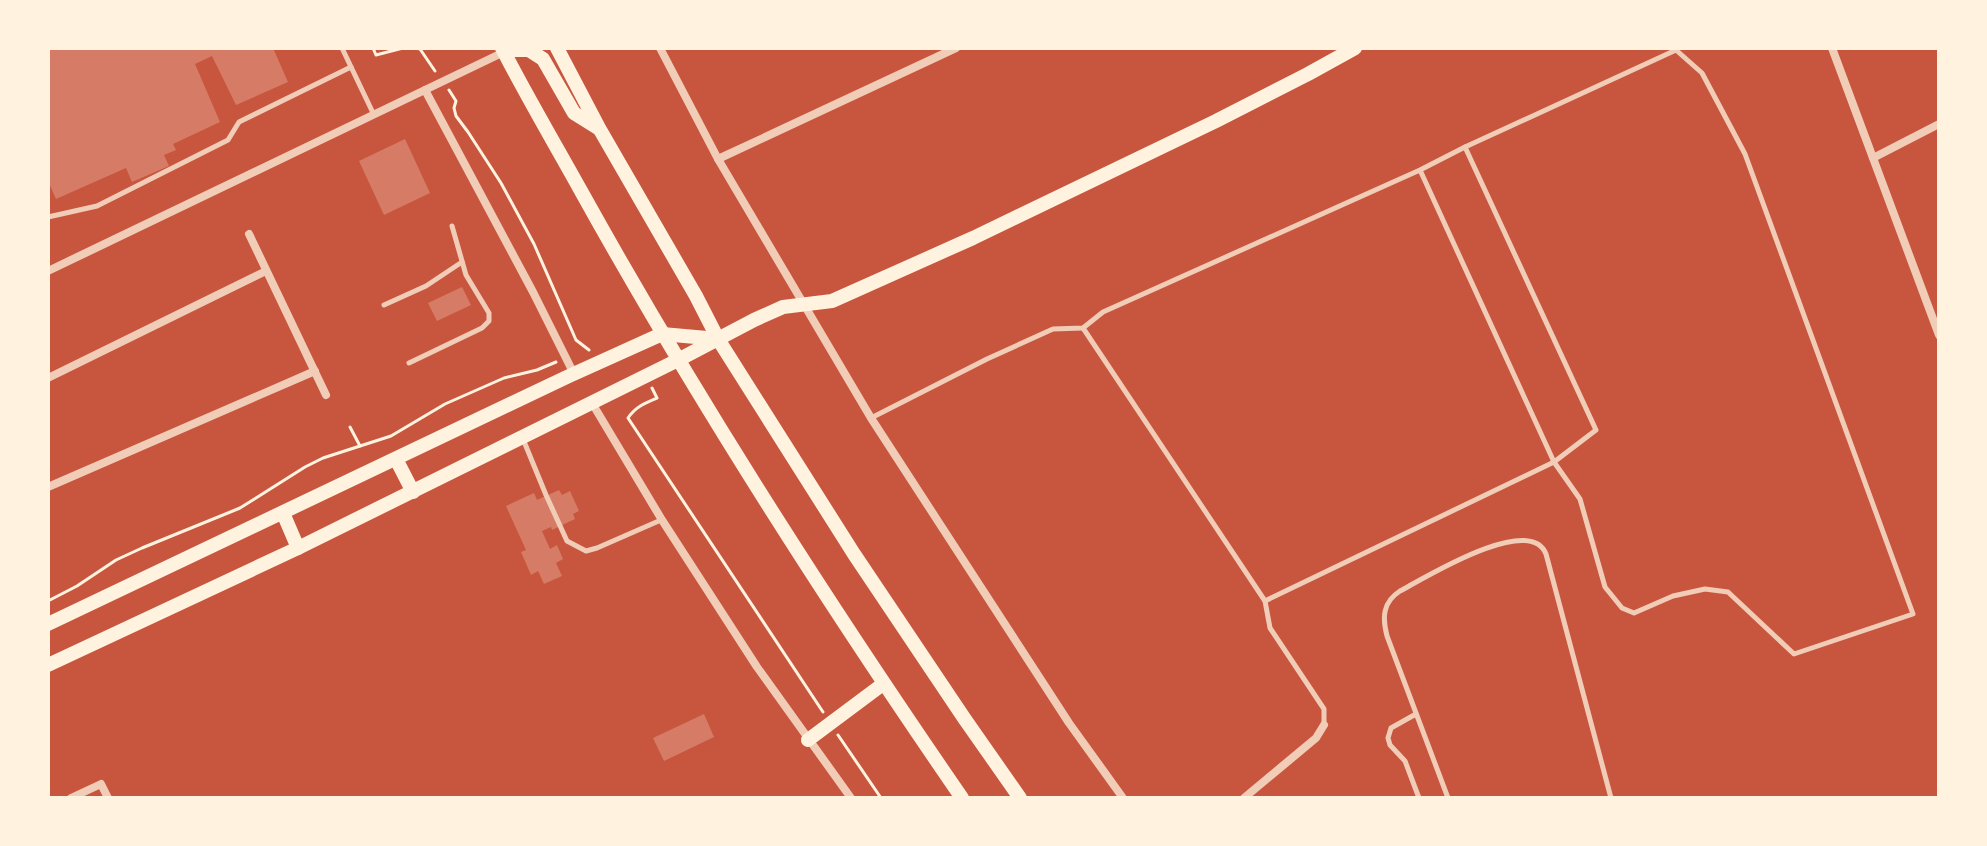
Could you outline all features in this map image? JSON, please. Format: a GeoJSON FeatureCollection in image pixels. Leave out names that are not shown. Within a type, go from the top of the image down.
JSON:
{"type":"FeatureCollection","features":[{"type":"Feature","properties":{"kind":"main road"},"geometry":{"type":"LineString","coordinates":[[557,48],[718,339],[854,554],[1020,798]]}},
{"type":"Feature","properties":{"kind":"main road"},"geometry":{"type":"LineString","coordinates":[[48,665],[413,492],[783,307],[832,301],[973,238],[1216,121],[1355,48]]}},
{"type":"Feature","properties":{"kind":"main road"},"geometry":{"type":"LineString","coordinates":[[599,128],[574,113],[543,59],[529,50],[503,50],[662,334],[883,684],[962,798]]}},
{"type":"Feature","properties":{"kind":"main road"},"geometry":{"type":"LineString","coordinates":[[48,624],[662,334],[718,339]]}},
{"type":"Feature","properties":{"kind":"main road"},"geometry":{"type":"LineString","coordinates":[[396,459],[413,492]]}},
{"type":"Feature","properties":{"kind":"main road"},"geometry":{"type":"LineString","coordinates":[[283,513],[298,548]]}},
{"type":"Feature","properties":{"kind":"main road"},"geometry":{"type":"LineString","coordinates":[[808,740],[883,684]]}},
{"type":"Feature","properties":{"kind":"street"},"geometry":{"type":"LineString","coordinates":[[660,48],[718,159],[871,418],[1069,723],[1123,798]]}},
{"type":"Feature","properties":{"kind":"street"},"geometry":{"type":"LineString","coordinates":[[718,159],[956,48]]}},
{"type":"Feature","properties":{"kind":"street"},"geometry":{"type":"LineString","coordinates":[[1832,48],[1938,329]]}},
{"type":"Feature","properties":{"kind":"street"},"geometry":{"type":"LineString","coordinates":[[48,271],[503,50]]}},
{"type":"Feature","properties":{"kind":"street"},"geometry":{"type":"LineString","coordinates":[[425,90],[574,374]]}},
{"type":"Feature","properties":{"kind":"street"},"geometry":{"type":"LineString","coordinates":[[1873,158],[1939,124]]}},
{"type":"Feature","properties":{"kind":"street"},"geometry":{"type":"LineString","coordinates":[[249,234],[326,395]]}},
{"type":"Feature","properties":{"kind":"street"},"geometry":{"type":"LineString","coordinates":[[48,378],[266,271]]}},
{"type":"Feature","properties":{"kind":"street"},"geometry":{"type":"LineString","coordinates":[[48,487],[315,371]]}},
{"type":"Feature","properties":{"kind":"street"},"geometry":{"type":"LineString","coordinates":[[592,403],[662,520],[757,667],[851,798]]}},
{"type":"Feature","properties":{"kind":"street"},"geometry":{"type":"LineString","coordinates":[[1244,798],[1316,738],[1324,725]]}},
{"type":"Feature","properties":{"kind":"street"},"geometry":{"type":"LineString","coordinates":[[71,798],[101,784],[108,798]]}},
{"type":"Feature","properties":{"kind":"lane"},"geometry":{"type":"LineString","coordinates":[[342,48],[374,115]]}},
{"type":"Feature","properties":{"kind":"lane"},"geometry":{"type":"LineString","coordinates":[[871,418],[1053,329],[1083,328],[1103,312],[1420,170],[1676,50],[1702,73],[1745,154],[1913,614],[1794,654],[1728,592],[1705,589],[1673,596],[1634,613],[1622,608],[1605,587],[1580,499],[1554,462],[1420,170]]}},
{"type":"Feature","properties":{"kind":"lane"},"geometry":{"type":"LineString","coordinates":[[48,217],[97,206],[228,140],[239,122],[351,67]]}},
{"type":"Feature","properties":{"kind":"lane"},"geometry":{"type":"LineString","coordinates":[[1265,601],[1554,462],[1596,430],[1465,147]]}},
{"type":"Feature","properties":{"kind":"lane"},"geometry":{"type":"LineString","coordinates":[[409,363],[482,328],[489,321],[489,313],[466,275],[452,226]]}},
{"type":"Feature","properties":{"kind":"lane"},"geometry":{"type":"LineString","coordinates":[[384,305],[426,286],[462,262]]}},
{"type":"Feature","properties":{"kind":"lane"},"geometry":{"type":"LineString","coordinates":[[1083,328],[1265,601],[1270,628],[1324,709],[1324,725]]}},
{"type":"Feature","properties":{"kind":"lane"},"geometry":{"type":"LineString","coordinates":[[523,437],[567,541],[586,551],[662,520]]}},
{"type":"Feature","properties":{"kind":"lane"},"geometry":{"type":"LineString","coordinates":[[1448,798],[1384,625],[1385,607],[1400,591],[1479,551],[1523,539],[1538,543],[1546,554],[1611,798]]}},
{"type":"Feature","properties":{"kind":"lane"},"geometry":{"type":"LineString","coordinates":[[1416,714],[1391,728],[1388,738],[1390,745],[1405,761],[1419,798]]}},
{"type":"Feature","properties":{"kind":"path"},"geometry":{"type":"LineString","coordinates":[[373,48],[376,55],[403,48]]}},
{"type":"Feature","properties":{"kind":"path"},"geometry":{"type":"LineString","coordinates":[[415,48],[420,49],[456,101],[456,116],[501,183],[534,244],[576,340],[587,350],[595,351]]}},
{"type":"Feature","properties":{"kind":"path"},"geometry":{"type":"LineString","coordinates":[[48,601],[116,560],[240,508],[323,458],[391,436],[474,390],[566,358]]}},
{"type":"Feature","properties":{"kind":"path"},"geometry":{"type":"LineString","coordinates":[[657,398],[637,407],[627,418],[818,705]]}},
{"type":"Feature","properties":{"kind":"path"},"geometry":{"type":"LineString","coordinates":[[350,427],[360,446]]}},
{"type":"Feature","properties":{"kind":"path"},"geometry":{"type":"LineString","coordinates":[[839,736],[881,798]]}},
{"type":"Feature","properties":{"kind":"building"},"geometry":{"type":"Polygon","coordinates":[[[48,48],[273,48],[288,82],[236,105],[212,56],[195,64],[220,122],[173,144],[176,150],[164,155],[169,166],[132,182],[126,168],[56,199],[48,181],[48,48]]]}},
{"type":"Feature","properties":{"kind":"building"},"geometry":{"type":"Polygon","coordinates":[[[405,139],[430,193],[384,215],[359,161],[405,139]]]}},
{"type":"Feature","properties":{"kind":"building"},"geometry":{"type":"Polygon","coordinates":[[[462,287],[471,305],[437,321],[428,303],[462,287]]]}},
{"type":"Feature","properties":{"kind":"building"},"geometry":{"type":"Polygon","coordinates":[[[559,490],[562,495],[570,491],[579,511],[573,514],[575,519],[552,530],[551,527],[542,531],[550,549],[557,545],[563,559],[556,563],[562,576],[544,584],[538,571],[531,575],[521,552],[526,550],[506,506],[534,493],[537,500],[559,490]]]}},
{"type":"Feature","properties":{"kind":"building"},"geometry":{"type":"Polygon","coordinates":[[[704,714],[714,737],[664,761],[653,738],[704,714]]]}}]}
